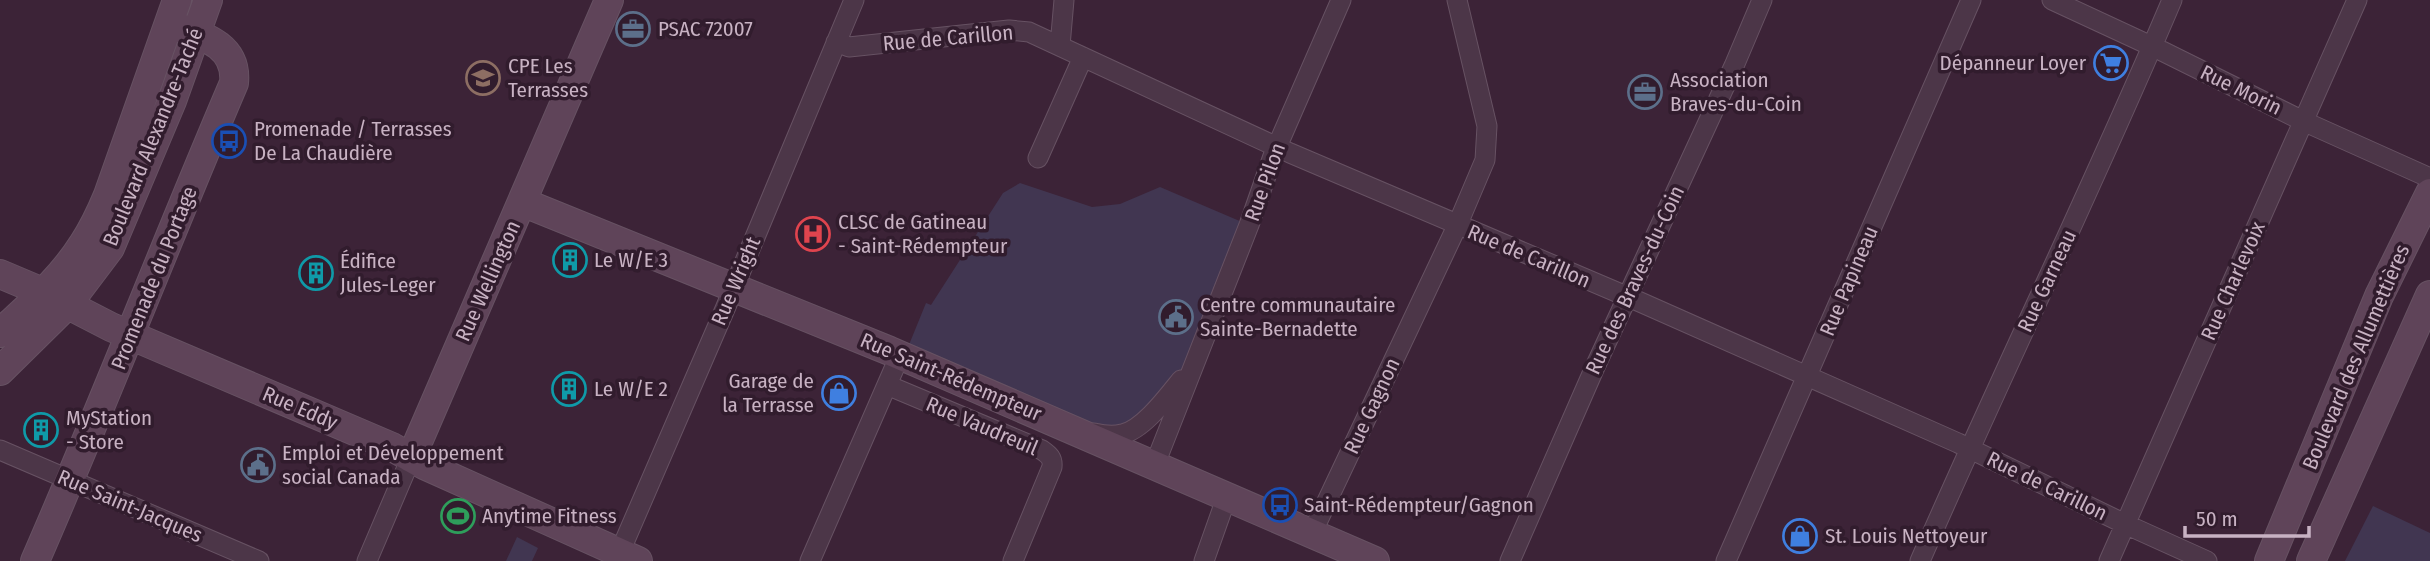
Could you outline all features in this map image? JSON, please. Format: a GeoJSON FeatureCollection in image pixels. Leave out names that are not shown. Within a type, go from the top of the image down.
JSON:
{"type":"FeatureCollection","features":[{"type":"Feature","properties":{"kind":"main road","name":"Boulevard Alexandre-Taché"},"geometry":{"type":"LineString","coordinates":[[56,299],[110,247],[172,101],[208,0]]}},
{"type":"Feature","properties":{"kind":"main road","name":"Rue Wellington"},"geometry":{"type":"LineString","coordinates":[[411,458],[609,0]]}},
{"type":"Feature","properties":{"kind":"main road","name":"Boulevard Alexandre-Taché"},"geometry":{"type":"LineString","coordinates":[[56,299],[103,207],[173,12]]}},
{"type":"Feature","properties":{"kind":"main road","name":"Promenade du Portage"},"geometry":{"type":"LineString","coordinates":[[35,561],[124,355],[234,83],[235,72],[228,55],[210,40],[195,34],[173,12]]}},
{"type":"Feature","properties":{"kind":"main road","name":"Boulevard des Allumettières"},"geometry":{"type":"LineString","coordinates":[[2269,561],[2379,296],[2430,193]]}},
{"type":"Feature","properties":{"kind":"main road","name":"Rue Saint-Rédempteur"},"geometry":{"type":"LineString","coordinates":[[522,201],[900,355],[1375,561]]}},
{"type":"Feature","properties":{"kind":"main road","name":"Rue Eddy"},"geometry":{"type":"LineString","coordinates":[[0,274],[130,335],[392,447],[625,558]]}},
{"type":"Feature","properties":{"kind":"main road","name":"Boulevard des Allumettières"},"geometry":{"type":"LineString","coordinates":[[2311,561],[2430,295]]}},
{"type":"Feature","properties":{"kind":"main road"},"geometry":{"type":"LineString","coordinates":[[0,333],[56,299]]}},
{"type":"Feature","properties":{"kind":"main road"},"geometry":{"type":"LineString","coordinates":[[0,371],[56,299]]}},
{"type":"Feature","properties":{"kind":"street","name":"Rue Wright"},"geometry":{"type":"LineString","coordinates":[[625,558],[733,289],[855,0]]}},
{"type":"Feature","properties":{"kind":"street"},"geometry":{"type":"LineString","coordinates":[[1060,46],[1064,0]]}},
{"type":"Feature","properties":{"kind":"street","name":"Rue Pilon"},"geometry":{"type":"LineString","coordinates":[[1155,464],[1277,147],[1340,0]]}},
{"type":"Feature","properties":{"kind":"street","name":"Rue Gagnon"},"geometry":{"type":"LineString","coordinates":[[1312,533],[1457,226],[1485,160],[1487,126],[1457,0]]}},
{"type":"Feature","properties":{"kind":"street","name":"Rue des Braves-du-Coin"},"geometry":{"type":"LineString","coordinates":[[1510,561],[1762,0]]}},
{"type":"Feature","properties":{"kind":"street","name":"Rue Papineau"},"geometry":{"type":"LineString","coordinates":[[1726,561],[1971,0]]}},
{"type":"Feature","properties":{"kind":"street","name":"Rue Morin"},"geometry":{"type":"LineString","coordinates":[[2052,0],[2153,46],[2303,121],[2430,178]]}},
{"type":"Feature","properties":{"kind":"street","name":"Rue Garneau"},"geometry":{"type":"LineString","coordinates":[[1920,561],[2172,0]]}},
{"type":"Feature","properties":{"kind":"street","name":"Rue Charlevoix"},"geometry":{"type":"LineString","coordinates":[[2109,561],[2357,0]]}},
{"type":"Feature","properties":{"kind":"street","name":"Rue de Carillon"},"geometry":{"type":"LineString","coordinates":[[836,42],[849,47],[1020,30],[1277,147],[1628,297],[1969,448],[2207,561]]}},
{"type":"Feature","properties":{"kind":"street"},"geometry":{"type":"LineString","coordinates":[[1038,158],[1083,57]]}},
{"type":"Feature","properties":{"kind":"street"},"geometry":{"type":"LineString","coordinates":[[810,561],[900,355]]}},
{"type":"Feature","properties":{"kind":"street","name":"Rue Pilon"},"geometry":{"type":"LineString","coordinates":[[1078,431],[1121,435],[1131,431],[1150,416],[1193,366]]}},
{"type":"Feature","properties":{"kind":"street","name":"Rue Vaudreuil"},"geometry":{"type":"LineString","coordinates":[[887,386],[1049,454],[1052,467],[1013,561]]}},
{"type":"Feature","properties":{"kind":"street","name":"Rue Saint-Jacques"},"geometry":{"type":"LineString","coordinates":[[0,450],[259,561]]}},
{"type":"Feature","properties":{"kind":"street","name":"Rue Wellington"},"geometry":{"type":"LineString","coordinates":[[367,561],[411,458]]}},
{"type":"Feature","properties":{"kind":"street"},"geometry":{"type":"LineString","coordinates":[[1204,561],[1227,496]]}},
{"type":"Feature","properties":{"kind":"shaded area"},"geometry":{"type":"Polygon","coordinates":[[[1020,183],[1092,207],[1120,204],[1160,187],[1249,225],[1193,366],[1121,435],[904,357],[926,303],[931,305],[1003,193],[1020,183]]]}},
{"type":"Feature","properties":{"kind":"shaded area"},"geometry":{"type":"Polygon","coordinates":[[[2373,506],[2430,533],[2430,561],[2345,561],[2373,506]]]}},
{"type":"Feature","properties":{"kind":"shaded area"},"geometry":{"type":"Polygon","coordinates":[[[517,537],[538,548],[532,561],[506,561],[517,537]]]}},
{"type":"Feature","properties":{"kind":"place","name":"PSAC 72007"},"geometry":{"type":"Point","coordinates":[633,29]}},
{"type":"Feature","properties":{"kind":"place","name":"Dépanneur Loyer"},"geometry":{"type":"Point","coordinates":[2111,63]}},
{"type":"Feature","properties":{"kind":"place","name":"CPE Les Terrasses"},"geometry":{"type":"Point","coordinates":[483,78]}},
{"type":"Feature","properties":{"kind":"place","name":"Association Braves-du-Coin"},"geometry":{"type":"Point","coordinates":[1645,92]}},
{"type":"Feature","properties":{"kind":"place","name":"Promenade / Terrasses De La Chaudière"},"geometry":{"type":"Point","coordinates":[229,141]}},
{"type":"Feature","properties":{"kind":"place","name":"CLSC de Gatineau - Saint-Rédempteur"},"geometry":{"type":"Point","coordinates":[813,234]}},
{"type":"Feature","properties":{"kind":"place","name":"Le W/E 3"},"geometry":{"type":"Point","coordinates":[570,260]}},
{"type":"Feature","properties":{"kind":"place","name":"Édifice Jules-Leger"},"geometry":{"type":"Point","coordinates":[316,273]}},
{"type":"Feature","properties":{"kind":"place","name":"Centre communautaire Sainte-Bernadette"},"geometry":{"type":"Point","coordinates":[1176,317]}},
{"type":"Feature","properties":{"kind":"place","name":"Le W/E 2"},"geometry":{"type":"Point","coordinates":[569,389]}},
{"type":"Feature","properties":{"kind":"place","name":"Garage de la Terrasse"},"geometry":{"type":"Point","coordinates":[839,393]}},
{"type":"Feature","properties":{"kind":"place","name":"MyStation - Store"},"geometry":{"type":"Point","coordinates":[41,430]}},
{"type":"Feature","properties":{"kind":"place","name":"Emploi et Développement social Canada"},"geometry":{"type":"Point","coordinates":[258,465]}},
{"type":"Feature","properties":{"kind":"place","name":"Saint-Rédempteur/Gagnon"},"geometry":{"type":"Point","coordinates":[1280,505]}},
{"type":"Feature","properties":{"kind":"place","name":"Anytime Fitness"},"geometry":{"type":"Point","coordinates":[458,516]}},
{"type":"Feature","properties":{"kind":"place","name":"St. Louis Nettoyeur"},"geometry":{"type":"Point","coordinates":[1800,536]}}]}
